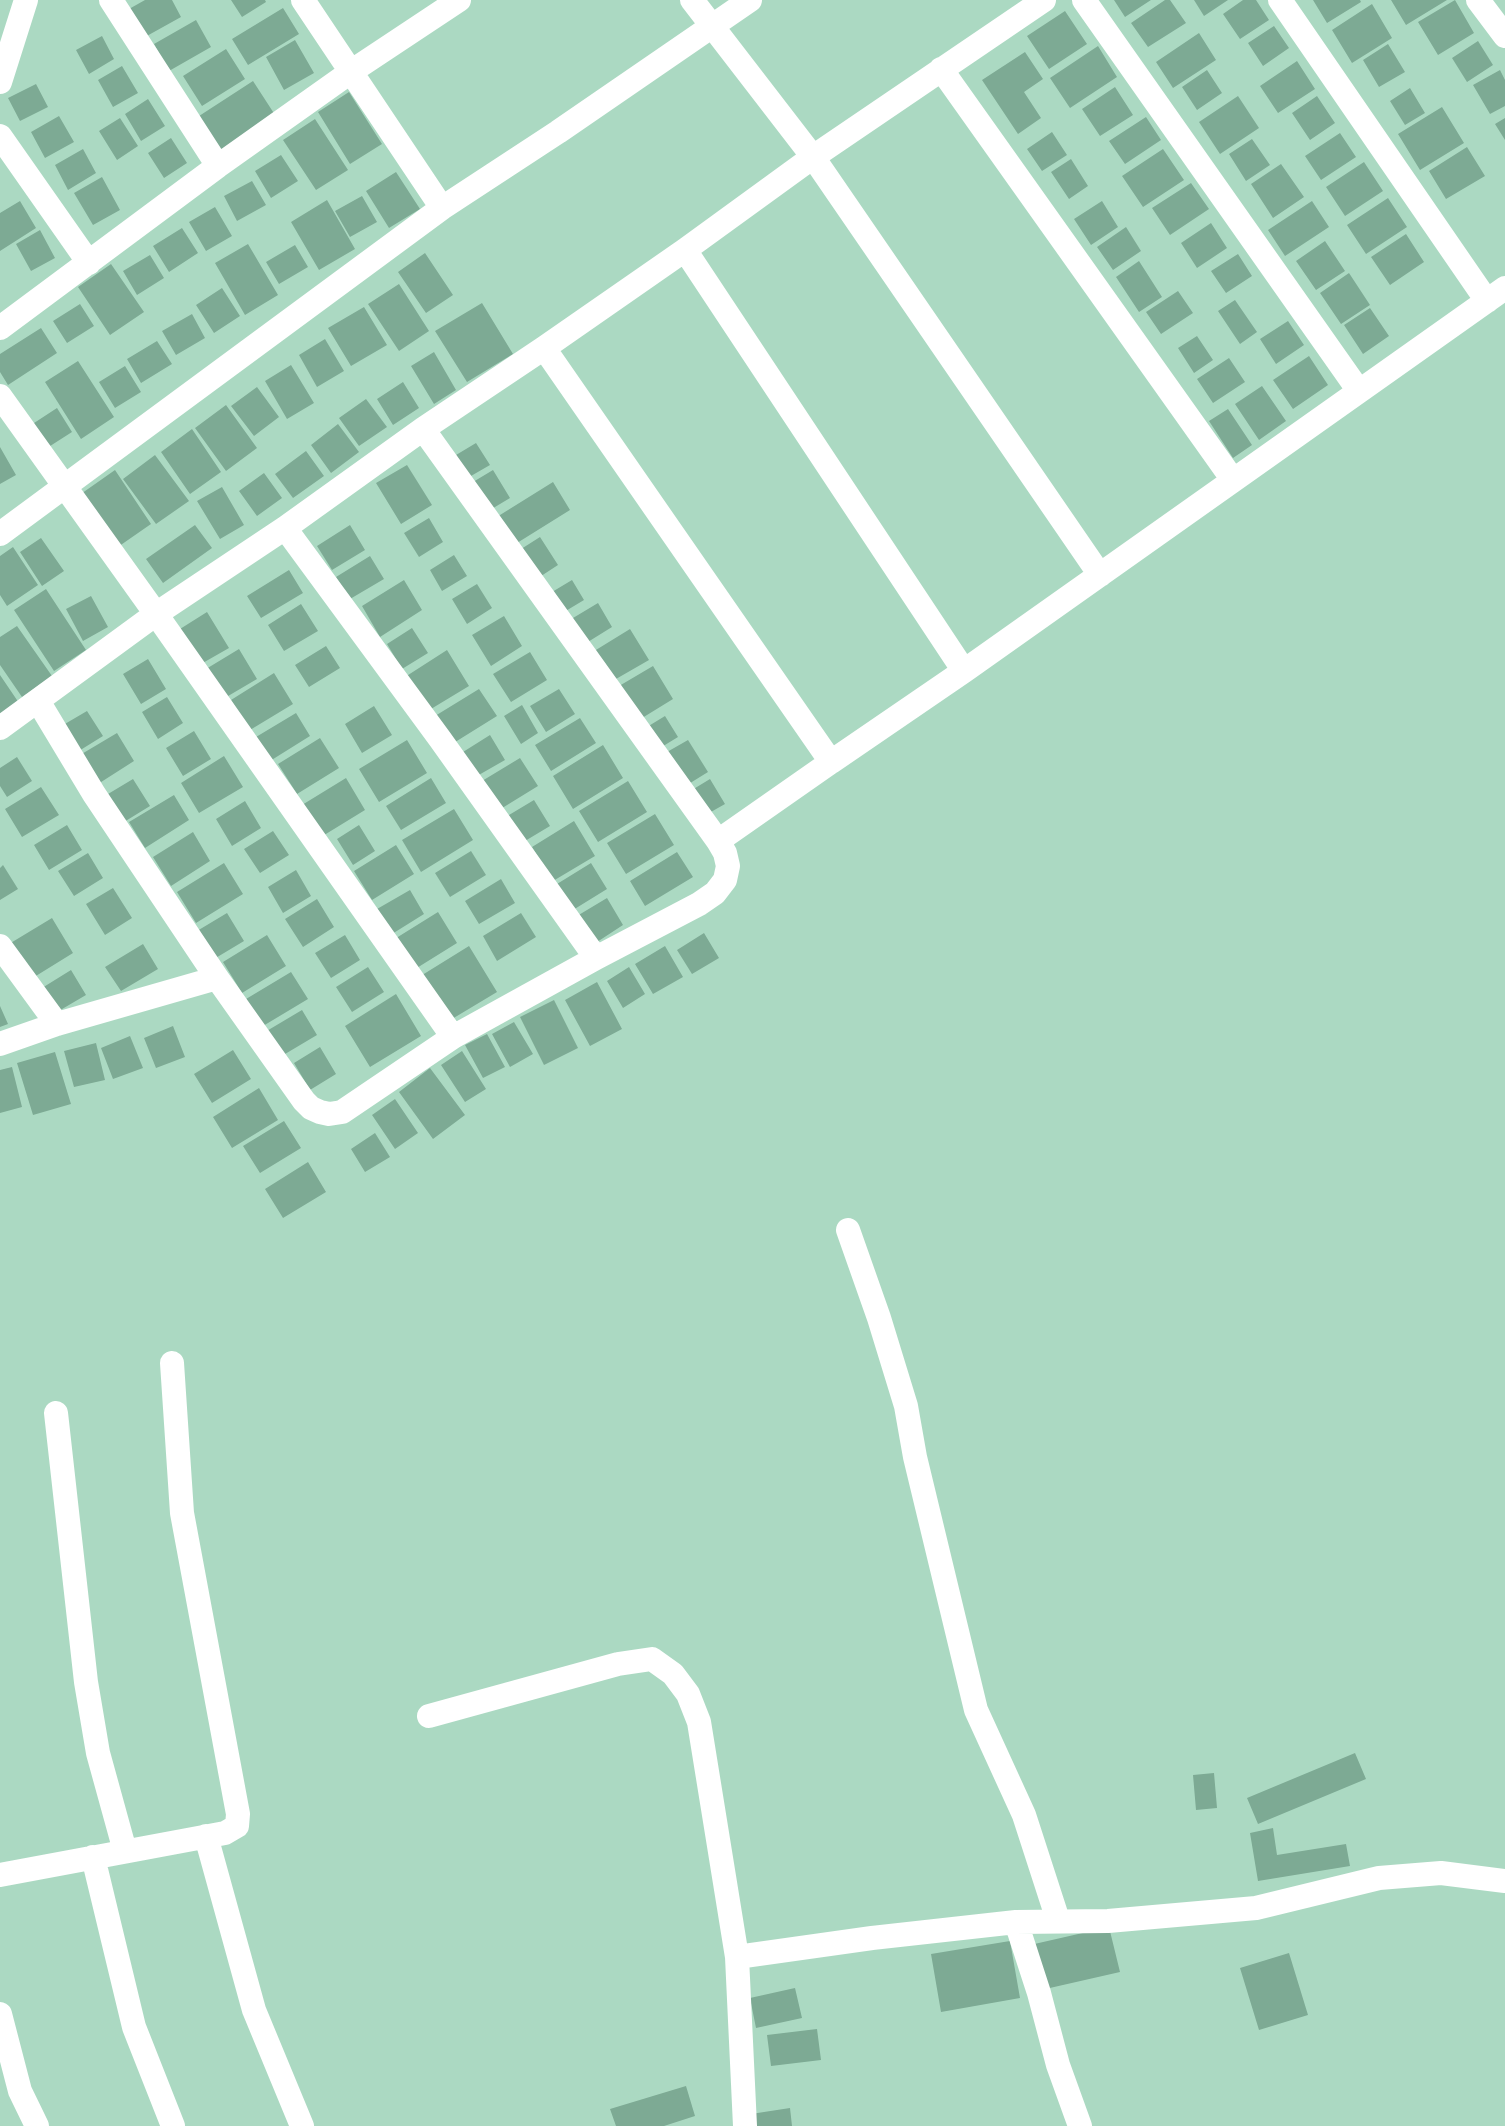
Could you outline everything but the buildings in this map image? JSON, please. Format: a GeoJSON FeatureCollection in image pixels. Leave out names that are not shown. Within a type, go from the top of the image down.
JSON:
{"type":"FeatureCollection","features":[{"type":"Feature","properties":{"kind":"street"},"geometry":{"type":"LineString","coordinates":[[0,82],[26,0]]}},
{"type":"Feature","properties":{"kind":"street"},"geometry":{"type":"LineString","coordinates":[[111,0],[218,166]]}},
{"type":"Feature","properties":{"kind":"street"},"geometry":{"type":"LineString","coordinates":[[303,0],[442,208]]}},
{"type":"Feature","properties":{"kind":"street"},"geometry":{"type":"LineString","coordinates":[[0,328],[218,166],[352,71],[459,0]]}},
{"type":"Feature","properties":{"kind":"street"},"geometry":{"type":"LineString","coordinates":[[692,0],[813,158],[1100,575]]}},
{"type":"Feature","properties":{"kind":"street"},"geometry":{"type":"LineString","coordinates":[[0,534],[442,208],[558,132],[750,0]]}},
{"type":"Feature","properties":{"kind":"street"},"geometry":{"type":"LineString","coordinates":[[0,729],[156,614],[285,528],[423,429],[544,348],[813,158],[1044,0]]}},
{"type":"Feature","properties":{"kind":"street"},"geometry":{"type":"LineString","coordinates":[[1084,0],[1359,392]]}},
{"type":"Feature","properties":{"kind":"street"},"geometry":{"type":"LineString","coordinates":[[718,841],[964,671],[1496,294],[1280,0]]}},
{"type":"Feature","properties":{"kind":"street"},"geometry":{"type":"LineString","coordinates":[[1478,0],[1505,36]]}},
{"type":"Feature","properties":{"kind":"street"},"geometry":{"type":"LineString","coordinates":[[941,69],[1233,480]]}},
{"type":"Feature","properties":{"kind":"street"},"geometry":{"type":"LineString","coordinates":[[0,136],[88,263]]}},
{"type":"Feature","properties":{"kind":"street"},"geometry":{"type":"LineString","coordinates":[[685,250],[964,671]]}},
{"type":"Feature","properties":{"kind":"street"},"geometry":{"type":"LineString","coordinates":[[544,348],[831,762]]}},
{"type":"Feature","properties":{"kind":"street"},"geometry":{"type":"LineString","coordinates":[[0,396],[453,1037]]}},
{"type":"Feature","properties":{"kind":"street"},"geometry":{"type":"LineString","coordinates":[[38,701],[94,794],[218,978],[304,1101],[311,1108],[320,1112],[329,1114],[342,1112],[453,1037],[699,904],[715,893],[725,880],[728,866],[725,853],[718,841],[423,429]]}},
{"type":"Feature","properties":{"kind":"street"},"geometry":{"type":"LineString","coordinates":[[285,528],[440,739],[596,958]]}},
{"type":"Feature","properties":{"kind":"street"},"geometry":{"type":"LineString","coordinates":[[0,946],[57,1024]]}},
{"type":"Feature","properties":{"kind":"street"},"geometry":{"type":"LineString","coordinates":[[0,1044],[57,1024],[218,978]]}},
{"type":"Feature","properties":{"kind":"street"},"geometry":{"type":"LineString","coordinates":[[848,1230],[879,1318],[906,1406],[915,1457],[976,1710],[1024,1815],[1058,1920]]}},
{"type":"Feature","properties":{"kind":"street"},"geometry":{"type":"LineString","coordinates":[[0,1875],[225,1833],[237,1826],[238,1814],[182,1514],[172,1363]]}},
{"type":"Feature","properties":{"kind":"street"},"geometry":{"type":"LineString","coordinates":[[56,1413],[86,1682],[98,1753],[125,1851]]}},
{"type":"Feature","properties":{"kind":"street"},"geometry":{"type":"LineString","coordinates":[[429,1716],[618,1664],[652,1659],[673,1674],[688,1694],[699,1722],[737,1957],[745,2126]]}},
{"type":"Feature","properties":{"kind":"street"},"geometry":{"type":"LineString","coordinates":[[206,1836],[254,2010],[302,2126]]}},
{"type":"Feature","properties":{"kind":"street"},"geometry":{"type":"LineString","coordinates":[[93,1857],[134,2027],[173,2126]]}},
{"type":"Feature","properties":{"kind":"street"},"geometry":{"type":"LineString","coordinates":[[737,1957],[872,1938],[1016,1922],[1108,1921],[1256,1908],[1379,1878],[1441,1873],[1505,1881]]}},
{"type":"Feature","properties":{"kind":"street"},"geometry":{"type":"LineString","coordinates":[[1016,1922],[1039,1993],[1058,2065],[1080,2126]]}},
{"type":"Feature","properties":{"kind":"street"},"geometry":{"type":"LineString","coordinates":[[0,2014],[20,2091],[37,2126]]}}]}
